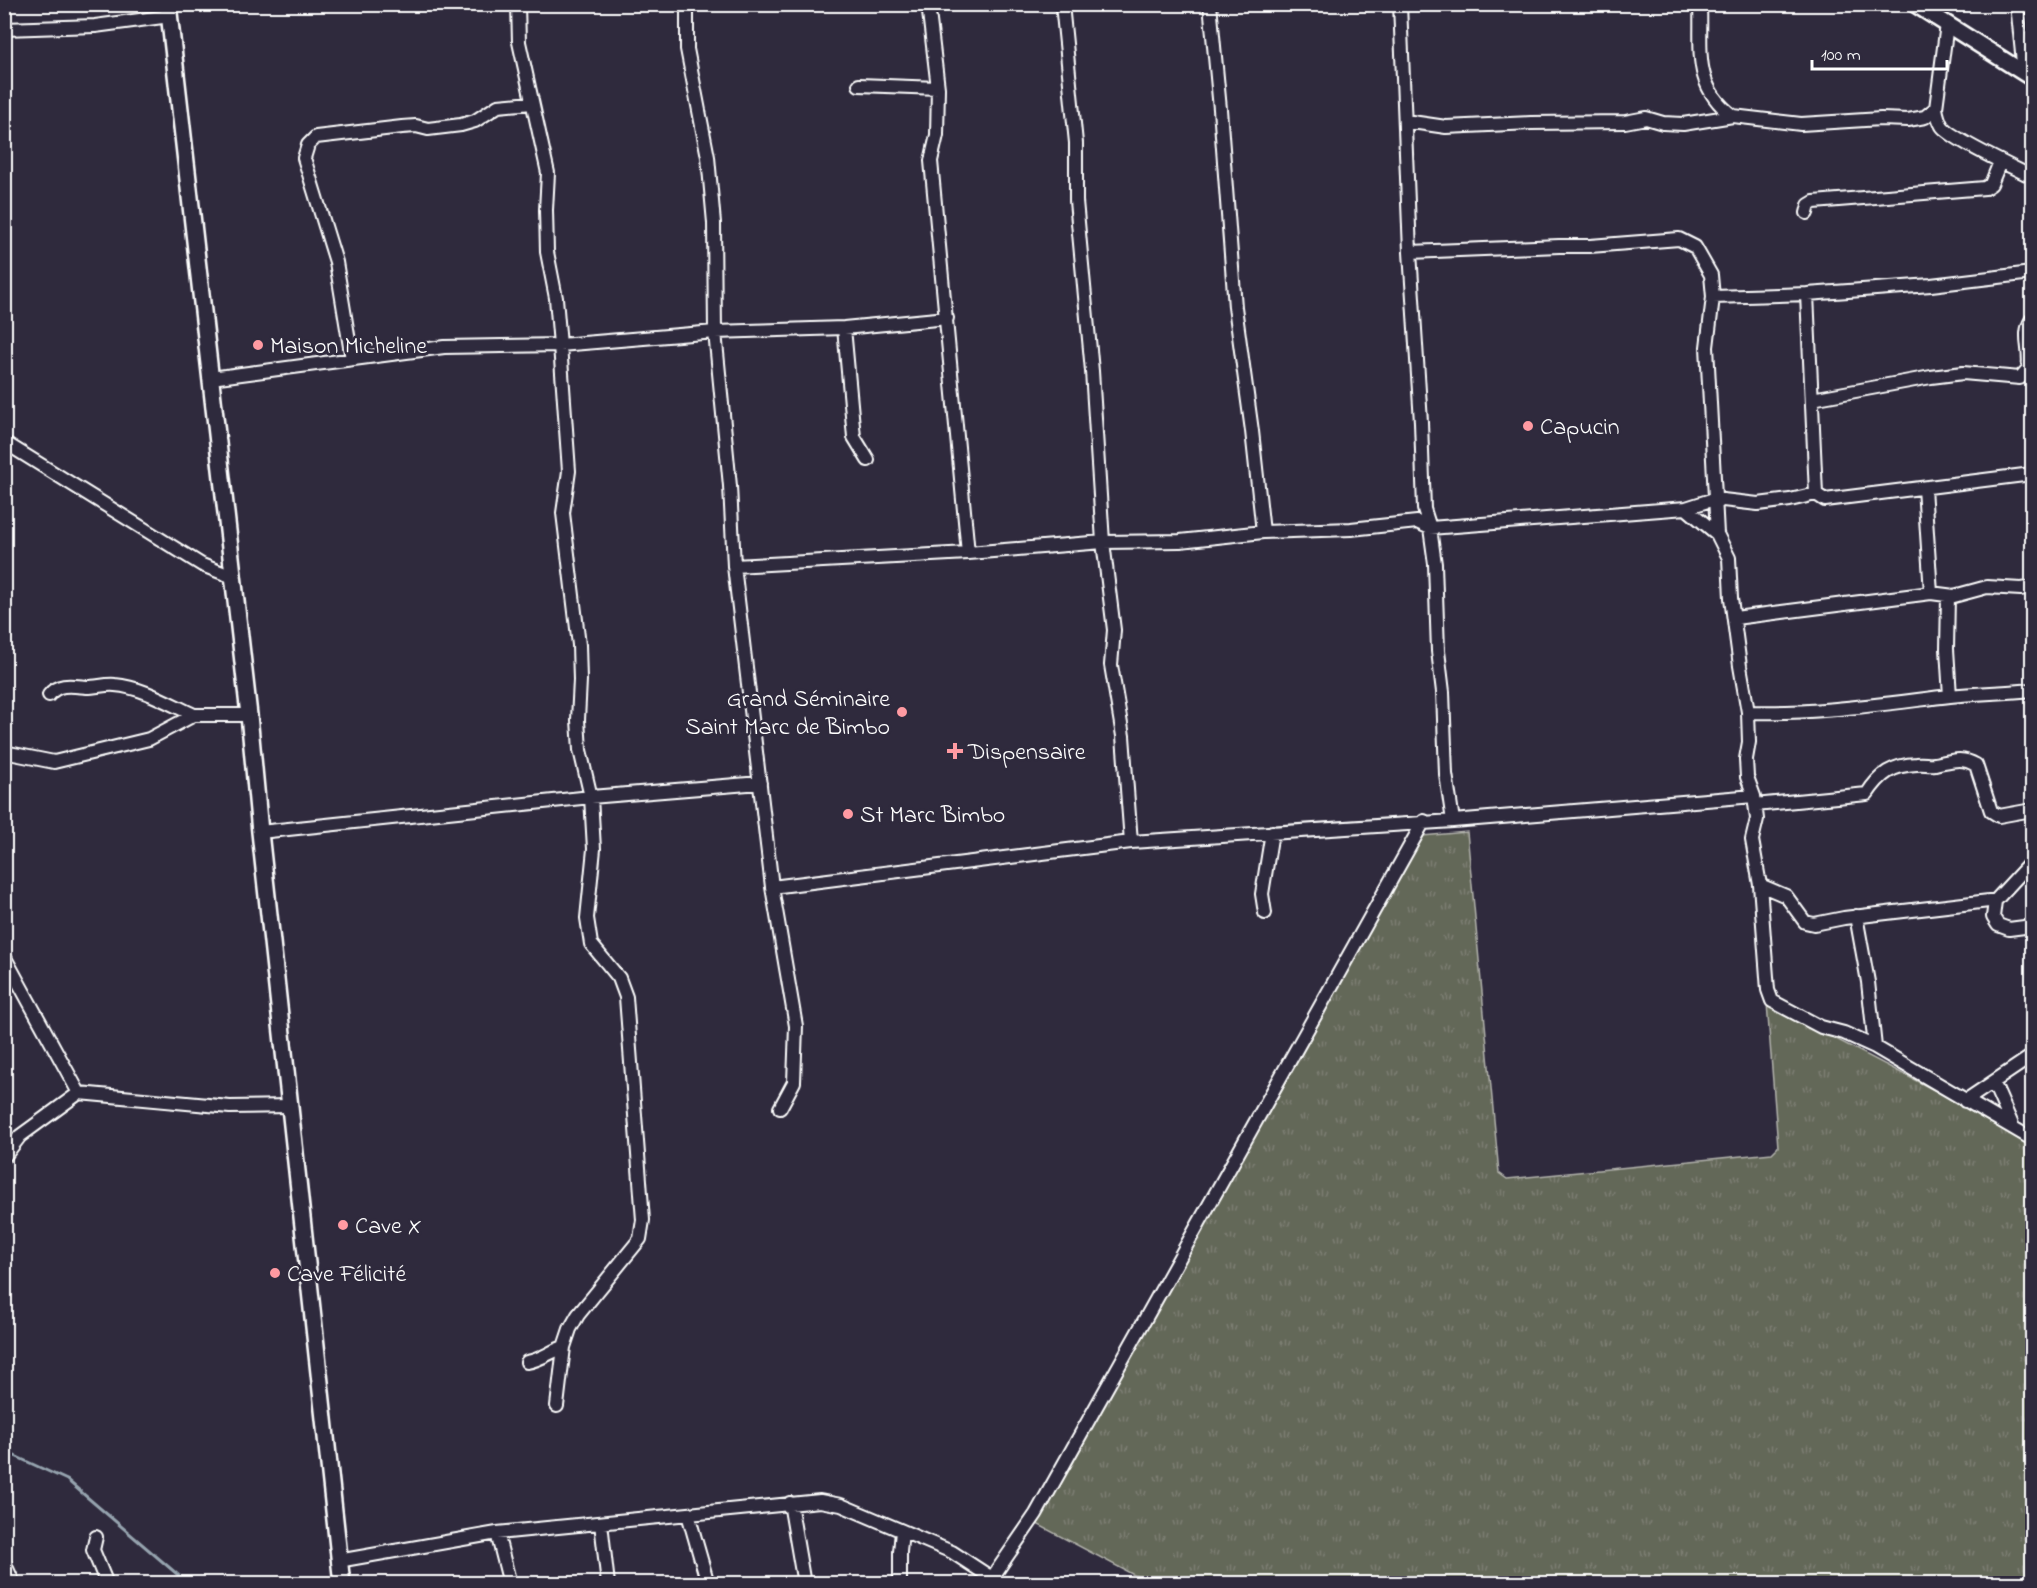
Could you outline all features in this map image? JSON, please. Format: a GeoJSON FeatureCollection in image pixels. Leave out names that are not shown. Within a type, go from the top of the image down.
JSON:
{"type":"FeatureCollection","features":[{"type":"Feature","properties":{"kind":"main road"},"geometry":{"type":"LineString","coordinates":[[1915,4],[2028,76]]}},
{"type":"Feature","properties":{"kind":"main road"},"geometry":{"type":"LineString","coordinates":[[169,10],[249,715],[342,1584]]}},
{"type":"Feature","properties":{"kind":"street"},"geometry":{"type":"LineString","coordinates":[[518,4],[519,42],[548,173],[547,252],[556,298],[568,471],[563,513],[579,645],[580,750],[591,797],[594,849],[587,918],[591,945],[619,978],[626,997],[643,1220],[640,1239],[570,1329],[564,1347],[556,1406]]}},
{"type":"Feature","properties":{"kind":"street"},"geometry":{"type":"LineString","coordinates":[[687,4],[687,49],[708,157],[714,223],[715,332],[730,486],[734,566],[772,887],[796,1026],[794,1082],[780,1108]]}},
{"type":"Feature","properties":{"kind":"street"},"geometry":{"type":"LineString","coordinates":[[928,4],[938,88],[937,135],[931,161],[968,553]]}},
{"type":"Feature","properties":{"kind":"street"},"geometry":{"type":"LineString","coordinates":[[1062,4],[1076,143],[1076,201],[1092,371],[1103,542],[1114,630],[1112,665],[1123,736],[1131,842]]}},
{"type":"Feature","properties":{"kind":"street"},"geometry":{"type":"LineString","coordinates":[[1210,4],[1235,307],[1263,532]]}},
{"type":"Feature","properties":{"kind":"street"},"geometry":{"type":"LineString","coordinates":[[1400,4],[1424,509],[1430,528],[1435,564],[1446,774],[1453,821]]}},
{"type":"Feature","properties":{"kind":"street"},"geometry":{"type":"LineString","coordinates":[[1700,4],[1700,68],[1709,91],[1721,107],[1733,116]]}},
{"type":"Feature","properties":{"kind":"street"},"geometry":{"type":"LineString","coordinates":[[2017,4],[2028,76]]}},
{"type":"Feature","properties":{"kind":"street"},"geometry":{"type":"LineString","coordinates":[[4,30],[84,27],[169,10]]}},
{"type":"Feature","properties":{"kind":"street"},"geometry":{"type":"LineString","coordinates":[[1947,24],[1936,108],[1939,118],[1946,130],[2000,162],[2032,177]]}},
{"type":"Feature","properties":{"kind":"street"},"geometry":{"type":"LineString","coordinates":[[859,85],[938,88]]}},
{"type":"Feature","properties":{"kind":"street"},"geometry":{"type":"LineString","coordinates":[[352,360],[336,262],[304,158],[308,145],[316,137],[330,135],[402,127],[416,126],[428,129],[461,125],[475,121],[498,106],[532,103]]}},
{"type":"Feature","properties":{"kind":"street"},"geometry":{"type":"LineString","coordinates":[[1405,121],[1446,127],[1625,122],[1646,118],[1663,123],[1683,124],[1733,116],[1801,124],[1881,119],[1908,120],[1925,117],[1936,108]]}},
{"type":"Feature","properties":{"kind":"street"},"geometry":{"type":"LineString","coordinates":[[1807,213],[1809,205],[1814,202],[1985,188],[1991,184],[2000,162]]}},
{"type":"Feature","properties":{"kind":"street"},"geometry":{"type":"LineString","coordinates":[[1410,252],[1590,246],[1680,239],[1695,247],[1711,274],[1713,297],[1707,347],[1714,499],[1717,534],[1729,558],[1731,598],[1748,712],[1747,777],[1757,819],[1752,840],[1760,885],[1768,990],[1772,1001],[1821,1027],[1844,1033],[1875,1047],[2032,1139]]}},
{"type":"Feature","properties":{"kind":"street"},"geometry":{"type":"LineString","coordinates":[[1713,297],[1807,294],[1931,285],[2032,273]]}},
{"type":"Feature","properties":{"kind":"street"},"geometry":{"type":"LineString","coordinates":[[1807,294],[1816,494]]}},
{"type":"Feature","properties":{"kind":"street"},"geometry":{"type":"LineString","coordinates":[[210,378],[444,347],[560,345],[715,332],[844,328],[947,318]]}},
{"type":"Feature","properties":{"kind":"street"},"geometry":{"type":"LineString","coordinates":[[1812,399],[1963,373],[2020,378],[2030,364],[2026,337],[2027,327],[2032,319]]}},
{"type":"Feature","properties":{"kind":"street"},"geometry":{"type":"LineString","coordinates":[[844,328],[854,437],[868,460]]}},
{"type":"Feature","properties":{"kind":"street"},"geometry":{"type":"LineString","coordinates":[[4,442],[202,565],[233,577]]}},
{"type":"Feature","properties":{"kind":"street"},"geometry":{"type":"LineString","coordinates":[[734,566],[968,553],[1103,542],[1180,541],[1263,532],[1351,529],[1418,522],[1430,528],[1686,508],[1714,499],[1758,504],[1816,494],[1825,500],[2032,474]]}},
{"type":"Feature","properties":{"kind":"street"},"geometry":{"type":"LineString","coordinates":[[1924,488],[1931,594]]}},
{"type":"Feature","properties":{"kind":"street"},"geometry":{"type":"LineString","coordinates":[[1686,508],[1717,534]]}},
{"type":"Feature","properties":{"kind":"street"},"geometry":{"type":"LineString","coordinates":[[1735,618],[1931,594],[1954,596],[1987,587],[2021,589],[2032,587]]}},
{"type":"Feature","properties":{"kind":"street"},"geometry":{"type":"LineString","coordinates":[[1948,596],[1947,649],[1950,696]]}},
{"type":"Feature","properties":{"kind":"street"},"geometry":{"type":"LineString","coordinates":[[49,695],[52,690],[69,684],[89,687],[116,685],[157,697],[194,715],[249,715]]}},
{"type":"Feature","properties":{"kind":"street"},"geometry":{"type":"LineString","coordinates":[[1748,712],[1789,713],[1834,710],[1950,696],[2032,690]]}},
{"type":"Feature","properties":{"kind":"street"},"geometry":{"type":"LineString","coordinates":[[9,753],[54,762],[149,739],[194,715]]}},
{"type":"Feature","properties":{"kind":"street"},"geometry":{"type":"LineString","coordinates":[[772,887],[1131,842],[1272,832],[1327,831],[1424,821],[1867,794],[1878,778],[1899,766],[1934,764],[1955,759],[1967,760],[1976,765],[1991,812],[1999,816],[2032,810]]}},
{"type":"Feature","properties":{"kind":"street"},"geometry":{"type":"LineString","coordinates":[[260,832],[591,797],[760,783]]}},
{"type":"Feature","properties":{"kind":"street"},"geometry":{"type":"LineString","coordinates":[[338,1561],[497,1533],[820,1501],[840,1505],[952,1552],[996,1581],[1036,1514],[1424,821]]}},
{"type":"Feature","properties":{"kind":"street"},"geometry":{"type":"LineString","coordinates":[[1265,913],[1262,894],[1272,832]]}},
{"type":"Feature","properties":{"kind":"street"},"geometry":{"type":"LineString","coordinates":[[2032,861],[1995,901],[1993,917],[1998,925],[2009,929],[2032,926]]}},
{"type":"Feature","properties":{"kind":"street"},"geometry":{"type":"LineString","coordinates":[[1760,885],[1786,896],[1805,922],[1814,924],[1856,916],[1995,901]]}},
{"type":"Feature","properties":{"kind":"street"},"geometry":{"type":"LineString","coordinates":[[1856,916],[1868,982],[1875,1047]]}},
{"type":"Feature","properties":{"kind":"street"},"geometry":{"type":"LineString","coordinates":[[4,957],[79,1093]]}},
{"type":"Feature","properties":{"kind":"street"},"geometry":{"type":"LineString","coordinates":[[1965,1101],[1994,1084],[2032,1056]]}},
{"type":"Feature","properties":{"kind":"street"},"geometry":{"type":"LineString","coordinates":[[1994,1084],[2013,1127]]}},
{"type":"Feature","properties":{"kind":"street"},"geometry":{"type":"LineString","coordinates":[[4,1157],[20,1136],[79,1093],[230,1107],[290,1106]]}},
{"type":"Feature","properties":{"kind":"street"},"geometry":{"type":"LineString","coordinates":[[527,1362],[538,1360],[564,1347]]}},
{"type":"Feature","properties":{"kind":"street"},"geometry":{"type":"LineString","coordinates":[[1036,1514],[1049,1502]]}},
{"type":"Feature","properties":{"kind":"street"},"geometry":{"type":"LineString","coordinates":[[790,1503],[804,1584]]}},
{"type":"Feature","properties":{"kind":"street"},"geometry":{"type":"LineString","coordinates":[[688,1514],[708,1584]]}},
{"type":"Feature","properties":{"kind":"street"},"geometry":{"type":"LineString","coordinates":[[601,1523],[608,1584]]}},
{"type":"Feature","properties":{"kind":"street"},"geometry":{"type":"LineString","coordinates":[[900,1584],[902,1531]]}},
{"type":"Feature","properties":{"kind":"street"},"geometry":{"type":"LineString","coordinates":[[497,1533],[510,1584]]}},
{"type":"Feature","properties":{"kind":"street"},"geometry":{"type":"LineString","coordinates":[[96,1537],[93,1550],[107,1584]]}},
{"type":"Feature","properties":{"kind":"street"},"geometry":{"type":"LineString","coordinates":[[4,1562],[14,1584]]}},
{"type":"Feature","properties":{"kind":"green space"},"geometry":{"type":"Polygon","coordinates":[[[1467,832],[1499,1173],[1507,1179],[1772,1153],[1778,1147],[1767,1003],[2032,1141],[2032,1575],[2026,1583],[1149,1583],[1037,1524],[1422,836],[1467,832]]]}},
{"type":"Feature","properties":{"kind":"waterway"},"geometry":{"type":"LineString","coordinates":[[4,1451],[67,1480],[184,1580],[192,1584]]}},
{"type":"Feature","properties":{"kind":"place","name":"Maison Micheline"},"geometry":{"type":"Point","coordinates":[258,345]}},
{"type":"Feature","properties":{"kind":"place","name":"Capucin"},"geometry":{"type":"Point","coordinates":[1528,426]}},
{"type":"Feature","properties":{"kind":"place","name":"Grand Séminaire Saint Marc de Bimbo"},"geometry":{"type":"Point","coordinates":[902,712]}},
{"type":"Feature","properties":{"kind":"place","name":"Dispensaire"},"geometry":{"type":"Point","coordinates":[955,751]}},
{"type":"Feature","properties":{"kind":"place","name":"St Marc Bimbo"},"geometry":{"type":"Point","coordinates":[848,814]}},
{"type":"Feature","properties":{"kind":"place","name":"Cave X"},"geometry":{"type":"Point","coordinates":[343,1225]}},
{"type":"Feature","properties":{"kind":"place","name":"Cave Félicité"},"geometry":{"type":"Point","coordinates":[275,1273]}}]}
